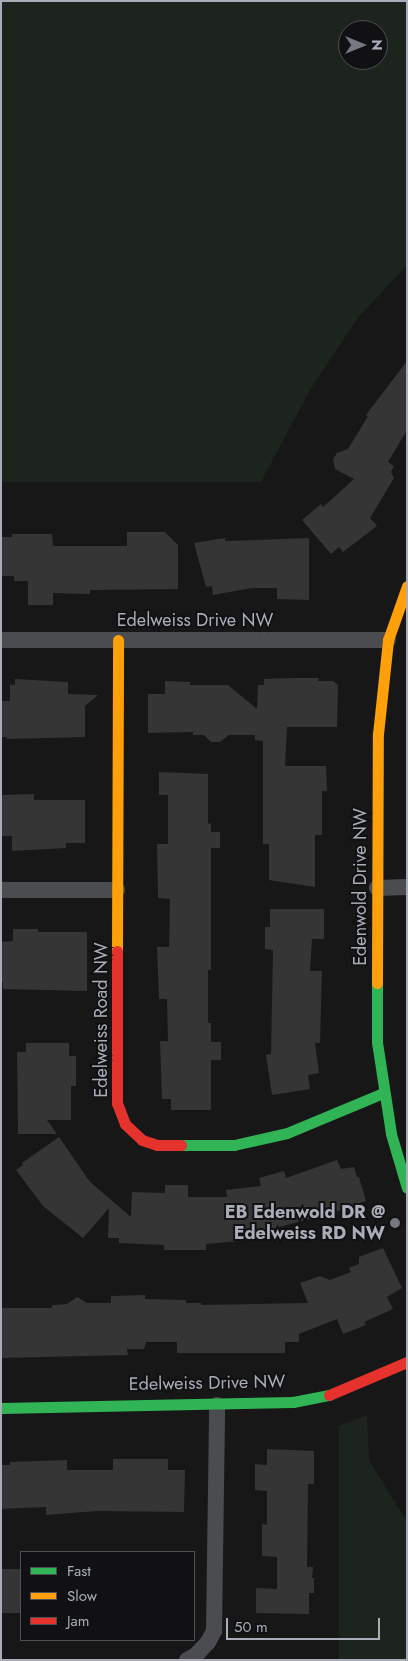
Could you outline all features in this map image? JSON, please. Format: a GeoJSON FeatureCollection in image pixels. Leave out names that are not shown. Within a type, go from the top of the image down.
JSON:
{"type":"FeatureCollection","features":[{"type":"Feature","properties":{"kind":"street","name":"Edenwold Drive NW"},"geometry":{"type":"LineString","coordinates":[[407,586],[388,640],[378,734],[377,888],[377,1042],[383,1094],[391,1134],[407,1188]]}},
{"type":"Feature","properties":{"kind":"street","name":"Edelweiss Drive NW"},"geometry":{"type":"LineString","coordinates":[[1,640],[388,640]]}},
{"type":"Feature","properties":{"kind":"street","name":"Edelweiss Road NW"},"geometry":{"type":"LineString","coordinates":[[118,640],[117,1103],[125,1124],[142,1140],[157,1145],[234,1144],[286,1132],[383,1094]]}},
{"type":"Feature","properties":{"kind":"street"},"geometry":{"type":"LineString","coordinates":[[377,888],[407,887]]}},
{"type":"Feature","properties":{"kind":"street"},"geometry":{"type":"LineString","coordinates":[[1,890],[117,890]]}},
{"type":"Feature","properties":{"kind":"street","name":"Edelweiss Drive NW"},"geometry":{"type":"LineString","coordinates":[[1,1408],[293,1402],[322,1398],[371,1379],[407,1362]]}},
{"type":"Feature","properties":{"kind":"street"},"geometry":{"type":"LineString","coordinates":[[187,1660],[196,1655],[208,1642],[214,1623],[217,1405]]}},
{"type":"Feature","properties":{"kind":"shaded area"},"geometry":{"type":"Polygon","coordinates":[[[1,1],[407,1],[407,265],[357,319],[310,390],[261,482],[1,482],[1,1]]]}},
{"type":"Feature","properties":{"kind":"shaded area"},"geometry":{"type":"Polygon","coordinates":[[[367,1415],[369,1460],[407,1522],[407,1660],[339,1660],[339,1426],[367,1415]]]}},
{"type":"Feature","properties":{"kind":"building"},"geometry":{"type":"Polygon","coordinates":[[[407,361],[407,430],[388,462],[394,466],[391,472],[394,478],[370,518],[377,526],[343,552],[339,547],[331,554],[302,520],[321,504],[323,507],[354,479],[335,469],[333,459],[337,453],[348,449],[368,416],[366,415],[407,361]]]}},
{"type":"Feature","properties":{"kind":"building"},"geometry":{"type":"Polygon","coordinates":[[[127,532],[165,532],[178,545],[178,589],[90,590],[90,594],[53,593],[53,605],[28,605],[28,581],[14,581],[14,576],[1,576],[1,537],[12,537],[12,534],[52,534],[53,546],[127,546],[127,532]]]}},
{"type":"Feature","properties":{"kind":"building"},"geometry":{"type":"Polygon","coordinates":[[[225,538],[225,541],[309,538],[309,600],[277,599],[277,588],[252,588],[213,595],[212,586],[206,587],[194,543],[225,538]]]}},
{"type":"Feature","properties":{"kind":"building"},"geometry":{"type":"Polygon","coordinates":[[[319,678],[318,681],[333,681],[338,685],[337,727],[287,727],[285,766],[326,766],[327,791],[322,791],[322,835],[315,835],[315,887],[269,880],[269,844],[263,844],[263,741],[255,740],[255,735],[229,735],[220,742],[211,742],[204,735],[193,735],[193,732],[148,733],[148,694],[165,694],[165,681],[190,682],[190,685],[228,685],[257,709],[258,685],[264,685],[264,679],[319,678]]]}},
{"type":"Feature","properties":{"kind":"building"},"geometry":{"type":"Polygon","coordinates":[[[15,679],[68,682],[68,694],[98,695],[85,706],[85,737],[7,739],[7,737],[1,737],[1,701],[10,701],[10,685],[15,685],[15,679]]]}},
{"type":"Feature","properties":{"kind":"building"},"geometry":{"type":"Polygon","coordinates":[[[159,772],[208,774],[208,824],[211,823],[211,832],[220,832],[220,848],[211,848],[211,970],[208,970],[208,1023],[211,1023],[211,1042],[221,1042],[221,1060],[211,1060],[211,1110],[171,1110],[171,1099],[162,1099],[160,1041],[168,1041],[167,999],[159,999],[157,947],[169,947],[170,899],[158,898],[157,844],[168,844],[168,795],[159,795],[159,772]]]}},
{"type":"Feature","properties":{"kind":"building"},"geometry":{"type":"Polygon","coordinates":[[[34,794],[34,800],[85,800],[85,843],[66,843],[66,848],[12,851],[12,836],[1,836],[1,795],[34,794]]]}},
{"type":"Feature","properties":{"kind":"building"},"geometry":{"type":"Polygon","coordinates":[[[270,909],[324,909],[324,939],[312,939],[310,971],[322,971],[320,1043],[315,1043],[319,1073],[308,1075],[310,1089],[272,1095],[266,1055],[271,1054],[273,950],[265,949],[265,927],[270,927],[270,909]]]}},
{"type":"Feature","properties":{"kind":"building"},"geometry":{"type":"Polygon","coordinates":[[[13,929],[38,929],[38,932],[87,932],[87,991],[3,989],[3,982],[1,982],[1,942],[13,941],[13,929]]]}},
{"type":"Feature","properties":{"kind":"building"},"geometry":{"type":"Polygon","coordinates":[[[26,1043],[69,1043],[69,1056],[76,1056],[76,1086],[71,1086],[71,1120],[47,1120],[57,1134],[18,1134],[17,1052],[26,1052],[26,1043]]]}},
{"type":"Feature","properties":{"kind":"building"},"geometry":{"type":"Polygon","coordinates":[[[59,1137],[90,1182],[131,1217],[132,1192],[165,1193],[165,1185],[188,1185],[188,1197],[227,1197],[226,1190],[261,1186],[259,1178],[284,1171],[286,1178],[337,1160],[341,1169],[354,1167],[366,1201],[357,1204],[354,1210],[348,1212],[342,1210],[261,1232],[261,1239],[206,1244],[206,1250],[164,1250],[164,1245],[119,1243],[119,1238],[108,1238],[109,1208],[83,1238],[43,1206],[16,1170],[23,1165],[22,1163],[59,1137]]]}},
{"type":"Feature","properties":{"kind":"building"},"geometry":{"type":"Polygon","coordinates":[[[383,1248],[402,1288],[387,1297],[393,1309],[364,1322],[366,1325],[343,1334],[337,1319],[299,1334],[299,1342],[285,1342],[285,1353],[177,1353],[177,1342],[146,1342],[144,1349],[127,1349],[128,1355],[1,1358],[1,1308],[52,1308],[52,1305],[67,1304],[77,1297],[87,1303],[111,1303],[111,1296],[145,1295],[145,1299],[186,1300],[186,1303],[201,1303],[201,1305],[308,1303],[300,1283],[320,1276],[330,1280],[351,1272],[349,1268],[359,1264],[359,1257],[383,1248]]]}},
{"type":"Feature","properties":{"kind":"building"},"geometry":{"type":"Polygon","coordinates":[[[267,1449],[314,1451],[314,1484],[308,1484],[307,1567],[313,1567],[312,1578],[314,1578],[314,1593],[309,1593],[309,1614],[256,1613],[256,1588],[277,1589],[277,1557],[262,1556],[262,1524],[267,1525],[267,1491],[255,1490],[255,1464],[267,1465],[267,1449]]]}},
{"type":"Feature","properties":{"kind":"building"},"geometry":{"type":"Polygon","coordinates":[[[113,1459],[168,1459],[168,1470],[185,1470],[184,1512],[97,1511],[46,1515],[46,1507],[1,1509],[1,1465],[10,1465],[10,1462],[67,1460],[67,1470],[113,1470],[113,1459]]]}},
{"type":"Feature","properties":{"kind":"building"},"geometry":{"type":"Polygon","coordinates":[[[1,1569],[20,1569],[20,1613],[1,1613],[1,1569]]]}},
{"type":"Feature","properties":{"kind":"traffic: fast"},"geometry":{"type":"LineString","coordinates":[[377,983],[377,1042],[391,1134],[407,1188]]}},
{"type":"Feature","properties":{"kind":"traffic: fast"},"geometry":{"type":"LineString","coordinates":[[181,1145],[234,1145],[287,1133],[383,1093]]}},
{"type":"Feature","properties":{"kind":"traffic: fast"},"geometry":{"type":"LineString","coordinates":[[1,1408],[293,1402],[329,1395]]}},
{"type":"Feature","properties":{"kind":"traffic: slow"},"geometry":{"type":"LineString","coordinates":[[377,983],[378,734],[388,640],[407,586]]}},
{"type":"Feature","properties":{"kind":"traffic: slow"},"geometry":{"type":"LineString","coordinates":[[117,951],[118,640]]}},
{"type":"Feature","properties":{"kind":"traffic: jam"},"geometry":{"type":"LineString","coordinates":[[117,951],[117,1103],[125,1124],[142,1140],[157,1145],[181,1145]]}},
{"type":"Feature","properties":{"kind":"traffic: jam"},"geometry":{"type":"LineString","coordinates":[[329,1395],[407,1362]]}},
{"type":"Feature","properties":{"kind":"place","name":"EB Edenwold DR @ Edelweiss RD NW"},"geometry":{"type":"Point","coordinates":[395,1223]}}]}
